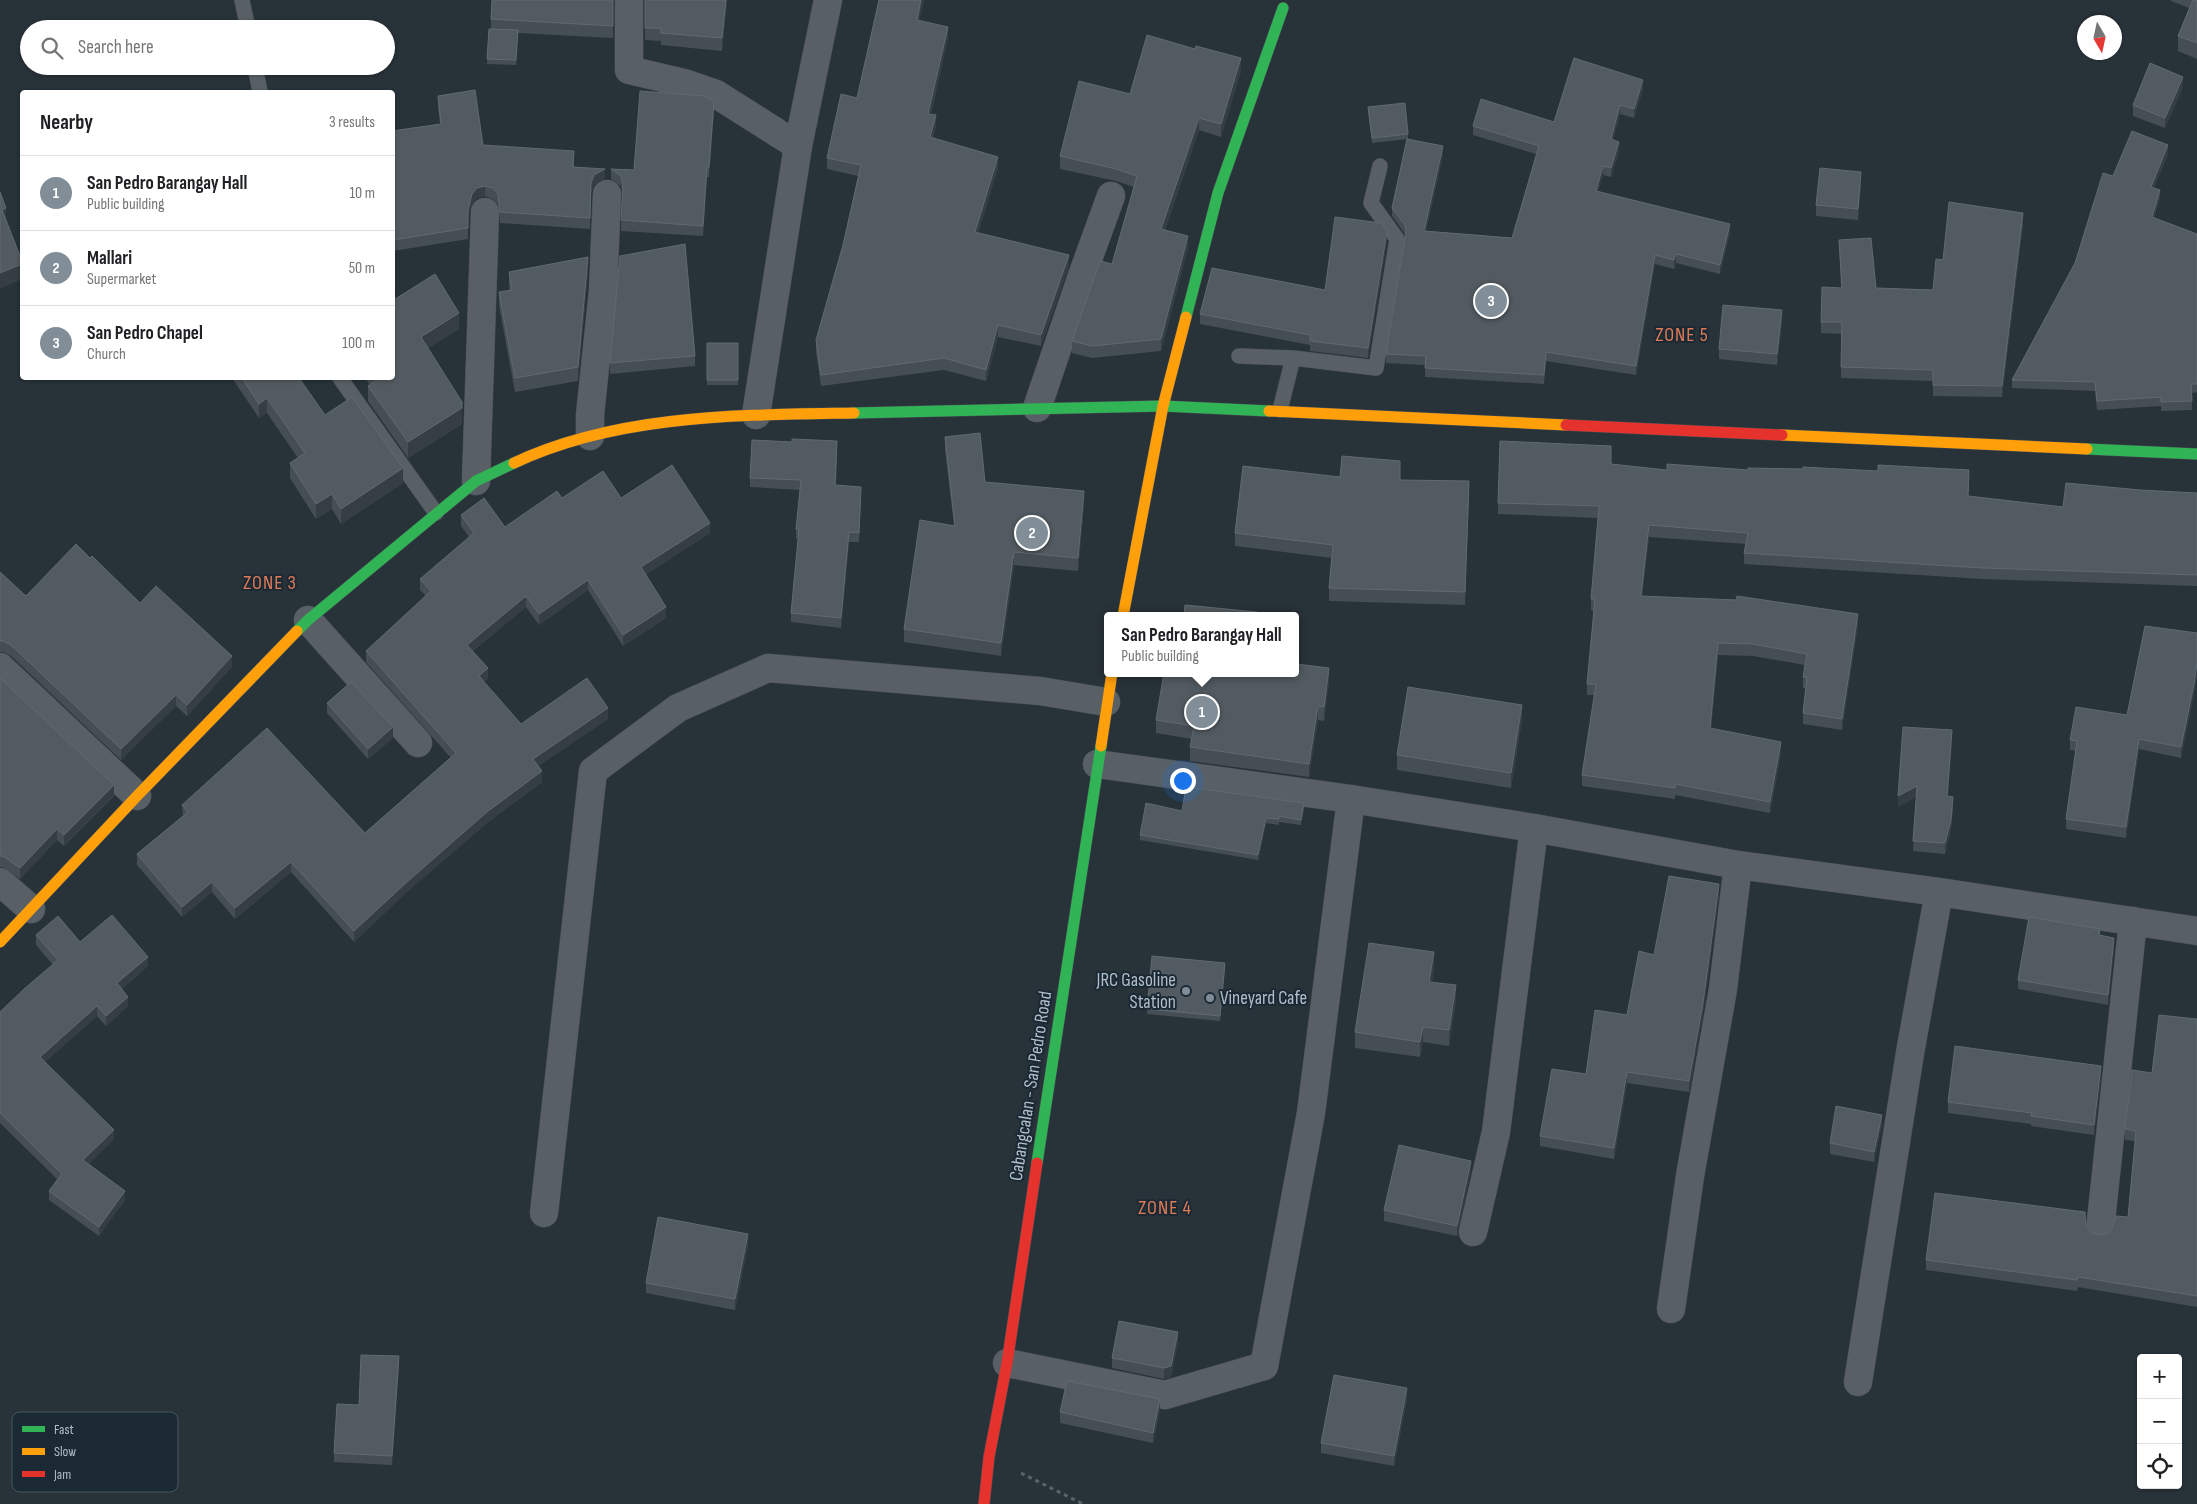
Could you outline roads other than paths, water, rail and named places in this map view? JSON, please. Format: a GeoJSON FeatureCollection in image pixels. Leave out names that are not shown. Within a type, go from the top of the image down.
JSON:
{"type":"FeatureCollection","features":[{"type":"Feature","properties":{"kind":"street"},"geometry":{"type":"LineString","coordinates":[[629,0],[629,70],[684,83],[716,94],[798,146]]}},
{"type":"Feature","properties":{"kind":"street"},"geometry":{"type":"LineString","coordinates":[[756,415],[798,146],[828,0]]}},
{"type":"Feature","properties":{"kind":"street"},"geometry":{"type":"LineString","coordinates":[[1124,612],[1163,406],[1218,193],[1283,8]]}},
{"type":"Feature","properties":{"kind":"street"},"geometry":{"type":"LineString","coordinates":[[590,436],[590,415],[603,291],[606,194]]}},
{"type":"Feature","properties":{"kind":"street"},"geometry":{"type":"LineString","coordinates":[[1037,408],[1111,196]]}},
{"type":"Feature","properties":{"kind":"street"},"geometry":{"type":"LineString","coordinates":[[476,481],[485,212]]}},
{"type":"Feature","properties":{"kind":"street"},"geometry":{"type":"LineString","coordinates":[[0,942],[137,796],[308,620],[476,481],[531,455],[590,436],[658,424],[756,415],[1163,406],[2197,454]]}},
{"type":"Feature","properties":{"kind":"street"},"geometry":{"type":"LineString","coordinates":[[308,620],[418,743]]}},
{"type":"Feature","properties":{"kind":"street"},"geometry":{"type":"LineString","coordinates":[[0,667],[137,796]]}},
{"type":"Feature","properties":{"kind":"street"},"geometry":{"type":"LineString","coordinates":[[544,1213],[593,771],[678,708],[768,668],[1040,691],[1106,702]]}},
{"type":"Feature","properties":{"kind":"street","name":"Cabangcalan - San Pedro Road"},"geometry":{"type":"LineString","coordinates":[[984,1504],[989,1457],[1007,1363],[1111,677]]}},
{"type":"Feature","properties":{"kind":"street"},"geometry":{"type":"LineString","coordinates":[[1097,764],[1350,798],[1534,828],[1738,865],[1939,892],[2197,931]]}},
{"type":"Feature","properties":{"kind":"street"},"geometry":{"type":"LineString","coordinates":[[1007,1363],[1165,1394],[1264,1366],[1311,1113],[1350,798]]}},
{"type":"Feature","properties":{"kind":"street"},"geometry":{"type":"LineString","coordinates":[[1473,1232],[1496,1132],[1534,828]]}},
{"type":"Feature","properties":{"kind":"street"},"geometry":{"type":"LineString","coordinates":[[1671,1309],[1690,1176],[1723,989],[1738,865]]}},
{"type":"Feature","properties":{"kind":"street"},"geometry":{"type":"LineString","coordinates":[[0,882],[31,909]]}},
{"type":"Feature","properties":{"kind":"street"},"geometry":{"type":"LineString","coordinates":[[1858,1382],[1910,1053],[1939,892]]}},
{"type":"Feature","properties":{"kind":"street"},"geometry":{"type":"LineString","coordinates":[[2100,1230],[2132,922]]}},
{"type":"Feature","properties":{"kind":"lane"},"geometry":{"type":"LineString","coordinates":[[242,0],[246,20]]}},
{"type":"Feature","properties":{"kind":"lane"},"geometry":{"type":"LineString","coordinates":[[257,75],[260,90]]}},
{"type":"Feature","properties":{"kind":"lane"},"geometry":{"type":"LineString","coordinates":[[1239,356],[1293,358],[1376,368],[1397,239],[1370,204],[1380,166]]}},
{"type":"Feature","properties":{"kind":"lane"},"geometry":{"type":"LineString","coordinates":[[1280,410],[1293,358]]}},
{"type":"Feature","properties":{"kind":"lane"},"geometry":{"type":"LineString","coordinates":[[341,380],[436,513]]}},
{"type":"Feature","properties":{"kind":"place","name":"San Pedro Chapel"},"geometry":{"type":"Point","coordinates":[1491,301]}},
{"type":"Feature","properties":{"kind":"place","name":"Mallari"},"geometry":{"type":"Point","coordinates":[1032,533]}},
{"type":"Feature","properties":{"kind":"place","name":"San Pedro Barangay Hall"},"geometry":{"type":"Point","coordinates":[1202,712]}},
{"type":"Feature","properties":{"kind":"place","name":"JRC Gasoline Station"},"geometry":{"type":"Point","coordinates":[1186,991]}},
{"type":"Feature","properties":{"kind":"place","name":"Vineyard Cafe"},"geometry":{"type":"Point","coordinates":[1210,998]}},
{"type":"Feature","properties":{"kind":"district","name":"ZONE 5"},"geometry":{"type":"Point","coordinates":[1682,335]}},
{"type":"Feature","properties":{"kind":"district","name":"ZONE 3"},"geometry":{"type":"Point","coordinates":[270,583]}},
{"type":"Feature","properties":{"kind":"district","name":"ZONE 4"},"geometry":{"type":"Point","coordinates":[1165,1208]}}]}
